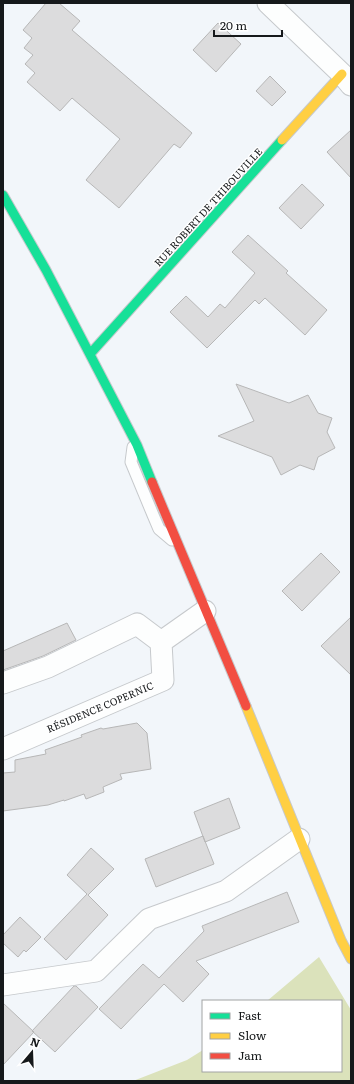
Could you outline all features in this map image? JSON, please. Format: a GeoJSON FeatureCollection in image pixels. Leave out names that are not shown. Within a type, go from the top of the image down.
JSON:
{"type":"FeatureCollection","features":[{"type":"Feature","properties":{"kind":"street"},"geometry":{"type":"LineString","coordinates":[[268,3],[347,80]]}},
{"type":"Feature","properties":{"kind":"street","name":"RUE ROBERT DE THIBOUVILLE"},"geometry":{"type":"LineString","coordinates":[[90,354],[347,80]]}},
{"type":"Feature","properties":{"kind":"street"},"geometry":{"type":"LineString","coordinates":[[3,195],[46,270],[134,439]]}},
{"type":"Feature","properties":{"kind":"street"},"geometry":{"type":"LineString","coordinates":[[178,545],[228,663],[341,940],[351,959]]}},
{"type":"Feature","properties":{"kind":"street"},"geometry":{"type":"LineString","coordinates":[[3,683],[48,667],[137,624],[161,642],[205,611]]}},
{"type":"Feature","properties":{"kind":"street","name":"RÉSIDENCE COPERNIC"},"geometry":{"type":"LineString","coordinates":[[3,749],[163,680],[161,642]]}},
{"type":"Feature","properties":{"kind":"street"},"geometry":{"type":"LineString","coordinates":[[3,985],[96,971],[149,919],[226,890],[299,839]]}},
{"type":"Feature","properties":{"kind":"lane"},"geometry":{"type":"LineString","coordinates":[[134,439],[131,462],[159,529],[178,545]]}},
{"type":"Feature","properties":{"kind":"green space"},"geometry":{"type":"Polygon","coordinates":[[[319,957],[351,1010],[351,1081],[133,1081],[187,1060],[202,1051],[202,1072],[342,1072],[342,1000],[268,1000],[319,957]]]}},
{"type":"Feature","properties":{"kind":"building"},"geometry":{"type":"Polygon","coordinates":[[[46,3],[59,3],[80,21],[72,30],[192,133],[180,148],[174,144],[119,208],[86,180],[120,139],[72,98],[60,111],[27,82],[35,73],[25,64],[33,55],[24,48],[32,38],[23,30],[46,3]]]}},
{"type":"Feature","properties":{"kind":"building"},"geometry":{"type":"Polygon","coordinates":[[[218,23],[241,44],[216,72],[193,50],[218,23]]]}},
{"type":"Feature","properties":{"kind":"building"},"geometry":{"type":"Polygon","coordinates":[[[270,76],[286,92],[272,106],[256,91],[270,76]]]}},
{"type":"Feature","properties":{"kind":"building"},"geometry":{"type":"Polygon","coordinates":[[[351,130],[351,178],[327,152],[351,130]]]}},
{"type":"Feature","properties":{"kind":"building"},"geometry":{"type":"Polygon","coordinates":[[[302,184],[324,205],[301,229],[279,208],[302,184]]]}},
{"type":"Feature","properties":{"kind":"building"},"geometry":{"type":"Polygon","coordinates":[[[248,235],[288,271],[286,273],[327,310],[305,335],[265,298],[259,304],[255,300],[207,348],[170,312],[186,296],[208,317],[220,304],[225,308],[255,273],[232,252],[248,235]]]}},
{"type":"Feature","properties":{"kind":"building"},"geometry":{"type":"Polygon","coordinates":[[[236,384],[289,403],[308,395],[318,413],[332,418],[327,432],[335,448],[318,457],[314,470],[300,465],[281,475],[272,457],[218,436],[254,421],[236,384]]]}},
{"type":"Feature","properties":{"kind":"building"},"geometry":{"type":"Polygon","coordinates":[[[321,553],[340,572],[302,611],[282,591],[321,553]]]}},
{"type":"Feature","properties":{"kind":"building"},"geometry":{"type":"Polygon","coordinates":[[[351,617],[351,675],[321,646],[351,617]]]}},
{"type":"Feature","properties":{"kind":"building"},"geometry":{"type":"Polygon","coordinates":[[[67,623],[76,640],[43,656],[3,670],[3,651],[67,623]]]}},
{"type":"Feature","properties":{"kind":"building"},"geometry":{"type":"Polygon","coordinates":[[[137,723],[147,733],[151,769],[120,774],[122,779],[103,787],[104,792],[86,799],[84,794],[48,805],[3,811],[3,773],[15,772],[15,760],[46,754],[45,750],[82,737],[81,735],[101,728],[103,729],[137,723]]]}},
{"type":"Feature","properties":{"kind":"building"},"geometry":{"type":"Polygon","coordinates":[[[229,798],[240,828],[205,842],[194,812],[229,798]]]}},
{"type":"Feature","properties":{"kind":"building"},"geometry":{"type":"Polygon","coordinates":[[[203,836],[214,864],[156,887],[145,859],[203,836]]]}},
{"type":"Feature","properties":{"kind":"building"},"geometry":{"type":"Polygon","coordinates":[[[91,848],[114,869],[88,895],[108,915],[66,960],[44,939],[87,894],[67,875],[91,848]]]}},
{"type":"Feature","properties":{"kind":"building"},"geometry":{"type":"Polygon","coordinates":[[[287,892],[299,922],[196,961],[209,974],[183,1002],[164,984],[121,1029],[99,1009],[143,964],[159,978],[204,931],[202,926],[287,892]]]}},
{"type":"Feature","properties":{"kind":"building"},"geometry":{"type":"Polygon","coordinates":[[[20,917],[41,937],[26,952],[24,950],[18,957],[3,943],[3,935],[20,917]]]}},
{"type":"Feature","properties":{"kind":"building"},"geometry":{"type":"Polygon","coordinates":[[[74,986],[76,986],[98,1007],[55,1052],[32,1031],[74,986]]]}},
{"type":"Feature","properties":{"kind":"building"},"geometry":{"type":"Polygon","coordinates":[[[3,1003],[34,1032],[3,1065],[3,1003]]]}},
{"type":"Feature","properties":{"kind":"traffic: fast"},"geometry":{"type":"LineString","coordinates":[[90,354],[282,140]]}},
{"type":"Feature","properties":{"kind":"traffic: fast"},"geometry":{"type":"LineString","coordinates":[[3,195],[46,270],[137,445],[152,482]]}},
{"type":"Feature","properties":{"kind":"traffic: slow"},"geometry":{"type":"LineString","coordinates":[[282,140],[342,74]]}},
{"type":"Feature","properties":{"kind":"traffic: slow"},"geometry":{"type":"LineString","coordinates":[[246,706],[341,940],[351,959]]}},
{"type":"Feature","properties":{"kind":"traffic: jam"},"geometry":{"type":"LineString","coordinates":[[152,482],[246,706]]}}]}
